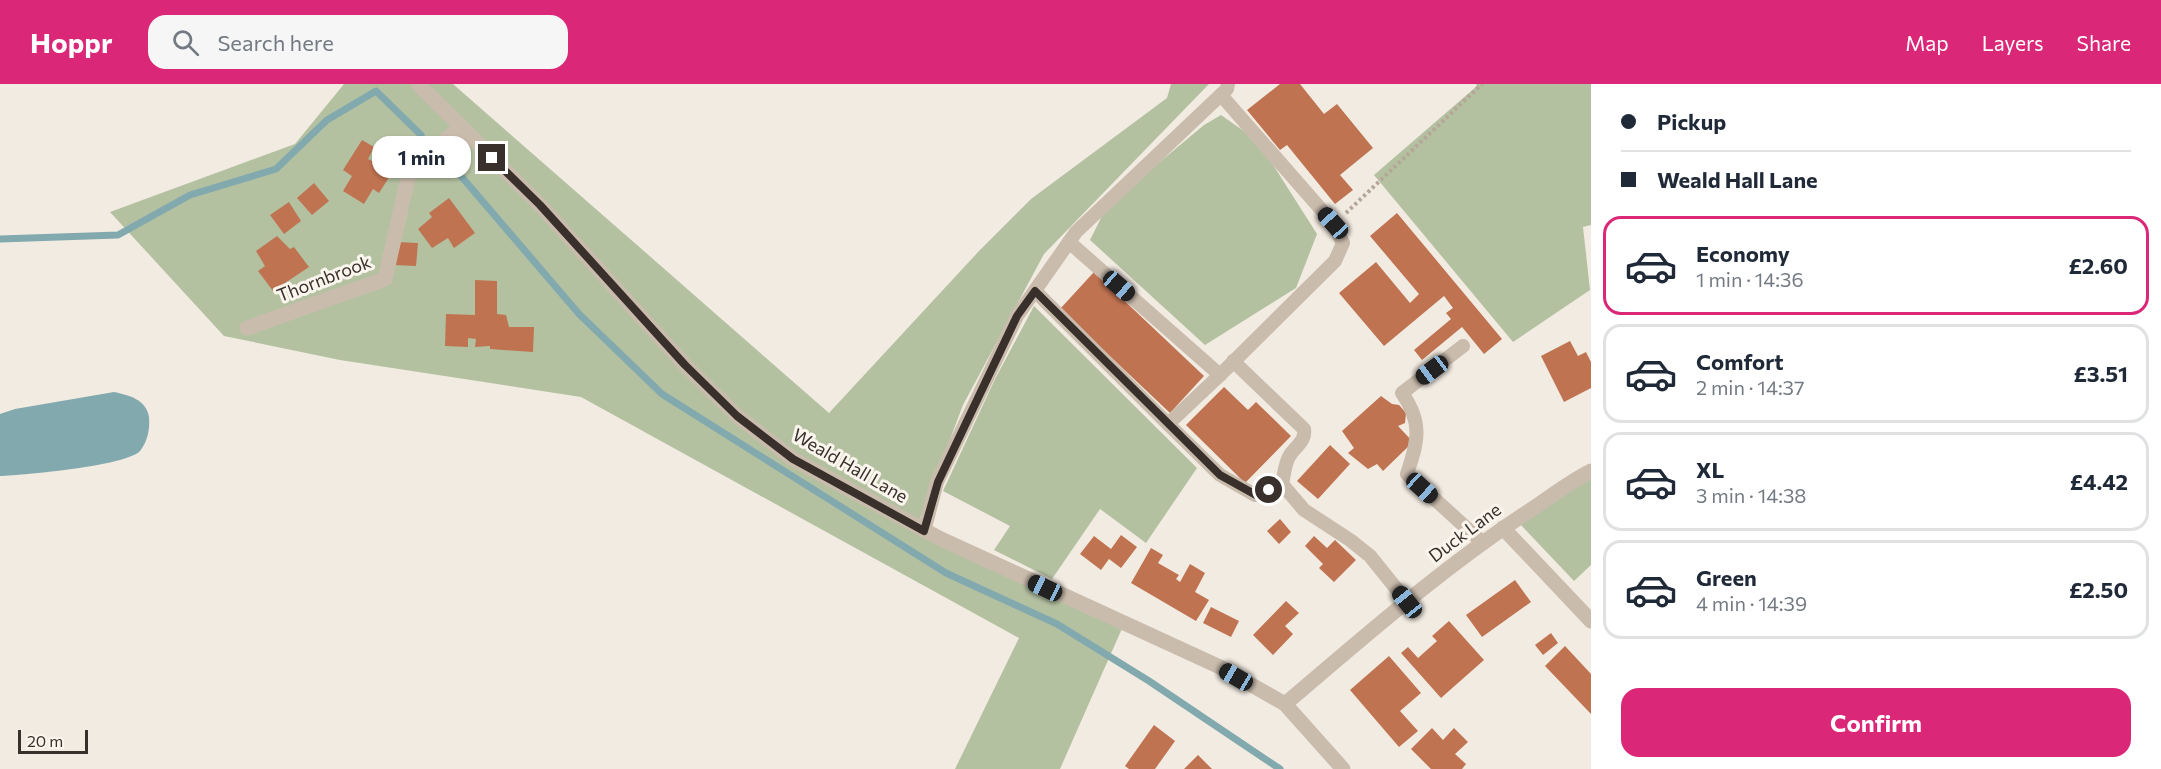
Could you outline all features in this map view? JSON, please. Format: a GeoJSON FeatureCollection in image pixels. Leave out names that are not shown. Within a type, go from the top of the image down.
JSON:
{"type":"FeatureCollection","features":[{"type":"Feature","properties":{"kind":"street","name":"Weald Hall Lane"},"geometry":{"type":"LineString","coordinates":[[418,84],[540,205],[685,365],[737,416],[793,459],[924,531],[1220,667],[1285,704],[1343,769]]}},
{"type":"Feature","properties":{"kind":"street","name":"Thornbrook"},"geometry":{"type":"LineString","coordinates":[[247,328],[385,279],[410,169],[461,127]]}},
{"type":"Feature","properties":{"kind":"street","name":"Duck Lane"},"geometry":{"type":"LineString","coordinates":[[1285,704],[1407,602],[1483,543],[1591,471]]}},
{"type":"Feature","properties":{"kind":"street"},"geometry":{"type":"LineString","coordinates":[[1503,528],[1591,621]]}},
{"type":"Feature","properties":{"kind":"lane"},"geometry":{"type":"LineString","coordinates":[[924,531],[938,482],[1017,316],[1076,232],[1224,89],[1333,223],[1343,243],[1335,261],[1168,424]]}},
{"type":"Feature","properties":{"kind":"lane"},"geometry":{"type":"LineString","coordinates":[[1069,242],[1220,375]]}},
{"type":"Feature","properties":{"kind":"lane"},"geometry":{"type":"LineString","coordinates":[[1035,291],[1220,475],[1256,495],[1282,484]]}},
{"type":"Feature","properties":{"kind":"lane"},"geometry":{"type":"LineString","coordinates":[[1463,346],[1402,393],[1412,406],[1418,430],[1407,474],[1483,543]]}},
{"type":"Feature","properties":{"kind":"lane"},"geometry":{"type":"LineString","coordinates":[[1233,362],[1304,429],[1305,435],[1289,456],[1282,484]]}},
{"type":"Feature","properties":{"kind":"lane"},"geometry":{"type":"LineString","coordinates":[[1282,484],[1304,510],[1370,556],[1407,602]]}},
{"type":"Feature","properties":{"kind":"path"},"geometry":{"type":"LineString","coordinates":[[1333,223],[1350,210],[1482,84]]}},
{"type":"Feature","properties":{"kind":"green space"},"geometry":{"type":"Polygon","coordinates":[[[344,84],[453,84],[829,413],[979,251],[1031,199],[1167,98],[1171,84],[1209,84],[1044,254],[963,405],[917,526],[1124,624],[1060,769],[955,769],[1019,638],[581,397],[340,360],[224,336],[110,212],[295,144],[344,84]]]}},
{"type":"Feature","properties":{"kind":"green space"},"geometry":{"type":"Polygon","coordinates":[[[1476,84],[1591,84],[1591,225],[1583,227],[1590,290],[1513,342],[1374,175],[1477,86],[1476,84]]]}},
{"type":"Feature","properties":{"kind":"green space"},"geometry":{"type":"Polygon","coordinates":[[[1221,115],[1258,141],[1317,234],[1296,288],[1205,345],[1090,240],[1107,206],[1204,125],[1221,115]]]}},
{"type":"Feature","properties":{"kind":"green space"},"geometry":{"type":"Polygon","coordinates":[[[1034,306],[1197,468],[1146,543],[1100,509],[1052,579],[994,550],[1010,526],[943,491],[995,379],[1034,306]]]}},
{"type":"Feature","properties":{"kind":"green space"},"geometry":{"type":"Polygon","coordinates":[[[1591,478],[1591,565],[1574,581],[1520,524],[1591,478]]]}},
{"type":"Feature","properties":{"kind":"water"},"geometry":{"type":"Polygon","coordinates":[[[114,392],[136,399],[147,411],[149,430],[140,451],[116,461],[96,465],[51,472],[0,476],[0,414],[15,409],[114,392]]]}},
{"type":"Feature","properties":{"kind":"building"},"geometry":{"type":"Polygon","coordinates":[[[1280,84],[1300,84],[1324,114],[1337,104],[1373,148],[1340,175],[1353,190],[1335,204],[1287,145],[1280,150],[1247,110],[1280,84]]]}},
{"type":"Feature","properties":{"kind":"building"},"geometry":{"type":"Polygon","coordinates":[[[362,140],[374,147],[368,159],[393,171],[379,193],[373,189],[364,204],[343,191],[352,176],[343,170],[362,140]]]}},
{"type":"Feature","properties":{"kind":"building"},"geometry":{"type":"Polygon","coordinates":[[[314,183],[329,201],[312,215],[297,198],[314,183]]]}},
{"type":"Feature","properties":{"kind":"building"},"geometry":{"type":"Polygon","coordinates":[[[449,198],[475,233],[454,248],[448,238],[432,248],[418,229],[432,217],[429,213],[449,198]]]}},
{"type":"Feature","properties":{"kind":"building"},"geometry":{"type":"Polygon","coordinates":[[[289,202],[301,221],[284,234],[270,215],[289,202]]]}},
{"type":"Feature","properties":{"kind":"building"},"geometry":{"type":"Polygon","coordinates":[[[1397,213],[1502,339],[1484,354],[1462,327],[1422,360],[1414,350],[1451,319],[1446,313],[1453,308],[1444,296],[1384,346],[1339,293],[1376,262],[1410,303],[1419,294],[1370,236],[1397,213]]]}},
{"type":"Feature","properties":{"kind":"building"},"geometry":{"type":"Polygon","coordinates":[[[277,236],[290,249],[294,247],[309,267],[273,291],[258,271],[265,266],[256,251],[277,236]]]}},
{"type":"Feature","properties":{"kind":"building"},"geometry":{"type":"Polygon","coordinates":[[[396,242],[418,243],[416,266],[393,265],[396,242]]]}},
{"type":"Feature","properties":{"kind":"building"},"geometry":{"type":"Polygon","coordinates":[[[1094,272],[1204,376],[1170,413],[1060,309],[1094,272]]]}},
{"type":"Feature","properties":{"kind":"building"},"geometry":{"type":"Polygon","coordinates":[[[475,280],[497,281],[497,314],[506,315],[509,327],[534,327],[533,352],[490,349],[490,346],[475,347],[476,339],[468,338],[468,347],[445,346],[446,314],[475,315],[475,280]]]}},
{"type":"Feature","properties":{"kind":"building"},"geometry":{"type":"Polygon","coordinates":[[[1570,341],[1578,356],[1586,352],[1591,362],[1591,388],[1564,402],[1541,356],[1570,341]]]}},
{"type":"Feature","properties":{"kind":"building"},"geometry":{"type":"Polygon","coordinates":[[[1224,387],[1248,410],[1256,402],[1291,436],[1245,483],[1186,425],[1224,387]]]}},
{"type":"Feature","properties":{"kind":"building"},"geometry":{"type":"Polygon","coordinates":[[[1381,396],[1392,404],[1399,405],[1406,413],[1405,423],[1398,426],[1413,442],[1383,471],[1377,464],[1368,469],[1348,453],[1354,448],[1342,431],[1381,396]]]}},
{"type":"Feature","properties":{"kind":"building"},"geometry":{"type":"Polygon","coordinates":[[[1330,445],[1350,464],[1318,499],[1297,481],[1330,445]]]}},
{"type":"Feature","properties":{"kind":"building"},"geometry":{"type":"Polygon","coordinates":[[[1280,519],[1291,532],[1279,544],[1267,531],[1280,519]]]}},
{"type":"Feature","properties":{"kind":"building"},"geometry":{"type":"Polygon","coordinates":[[[1121,535],[1137,547],[1121,568],[1109,559],[1101,570],[1080,554],[1094,536],[1111,549],[1121,535]]]}},
{"type":"Feature","properties":{"kind":"building"},"geometry":{"type":"Polygon","coordinates":[[[1314,536],[1327,548],[1335,540],[1356,560],[1334,582],[1319,568],[1323,564],[1305,546],[1314,536]]]}},
{"type":"Feature","properties":{"kind":"building"},"geometry":{"type":"Polygon","coordinates":[[[1151,548],[1163,555],[1158,563],[1179,575],[1176,579],[1180,582],[1190,564],[1205,573],[1195,592],[1209,600],[1196,621],[1131,583],[1151,548]]]}},
{"type":"Feature","properties":{"kind":"building"},"geometry":{"type":"Polygon","coordinates":[[[1515,580],[1531,602],[1482,637],[1466,615],[1515,580]]]}},
{"type":"Feature","properties":{"kind":"building"},"geometry":{"type":"Polygon","coordinates":[[[1286,601],[1299,613],[1285,626],[1293,634],[1273,655],[1253,635],[1286,601]]]}},
{"type":"Feature","properties":{"kind":"building"},"geometry":{"type":"Polygon","coordinates":[[[1211,607],[1239,621],[1231,637],[1203,623],[1211,607]]]}},
{"type":"Feature","properties":{"kind":"building"},"geometry":{"type":"Polygon","coordinates":[[[1449,621],[1484,660],[1441,698],[1401,653],[1408,647],[1418,658],[1437,641],[1432,636],[1449,621]]]}},
{"type":"Feature","properties":{"kind":"building"},"geometry":{"type":"Polygon","coordinates":[[[1551,633],[1558,643],[1543,655],[1535,645],[1551,633]]]}},
{"type":"Feature","properties":{"kind":"building"},"geometry":{"type":"Polygon","coordinates":[[[1565,646],[1591,674],[1591,714],[1545,666],[1565,646]]]}},
{"type":"Feature","properties":{"kind":"building"},"geometry":{"type":"Polygon","coordinates":[[[1389,656],[1421,693],[1400,711],[1418,731],[1399,747],[1350,690],[1389,656]]]}},
{"type":"Feature","properties":{"kind":"building"},"geometry":{"type":"Polygon","coordinates":[[[1154,725],[1175,741],[1155,769],[1129,769],[1125,766],[1154,725]]]}},
{"type":"Feature","properties":{"kind":"building"},"geometry":{"type":"Polygon","coordinates":[[[1432,728],[1443,740],[1454,728],[1468,742],[1455,754],[1466,764],[1462,769],[1431,769],[1411,749],[1432,728]]]}},
{"type":"Feature","properties":{"kind":"building"},"geometry":{"type":"Polygon","coordinates":[[[1198,755],[1212,769],[1184,769],[1198,755]]]}},
{"type":"Feature","properties":{"kind":"waterway"},"geometry":{"type":"LineString","coordinates":[[0,239],[118,235],[190,195],[276,169],[327,120],[376,91],[421,135]]}},
{"type":"Feature","properties":{"kind":"waterway"},"geometry":{"type":"LineString","coordinates":[[449,162],[579,314],[662,394],[946,573],[1057,624],[1149,681],[1280,769]]}},
{"type":"Feature","properties":{"kind":"route"},"geometry":{"type":"LineString","coordinates":[[492,158],[540,205],[685,365],[737,416],[793,459],[924,531],[938,482],[1017,316],[1035,291],[1220,475],[1256,495],[1269,490]]}}]}
